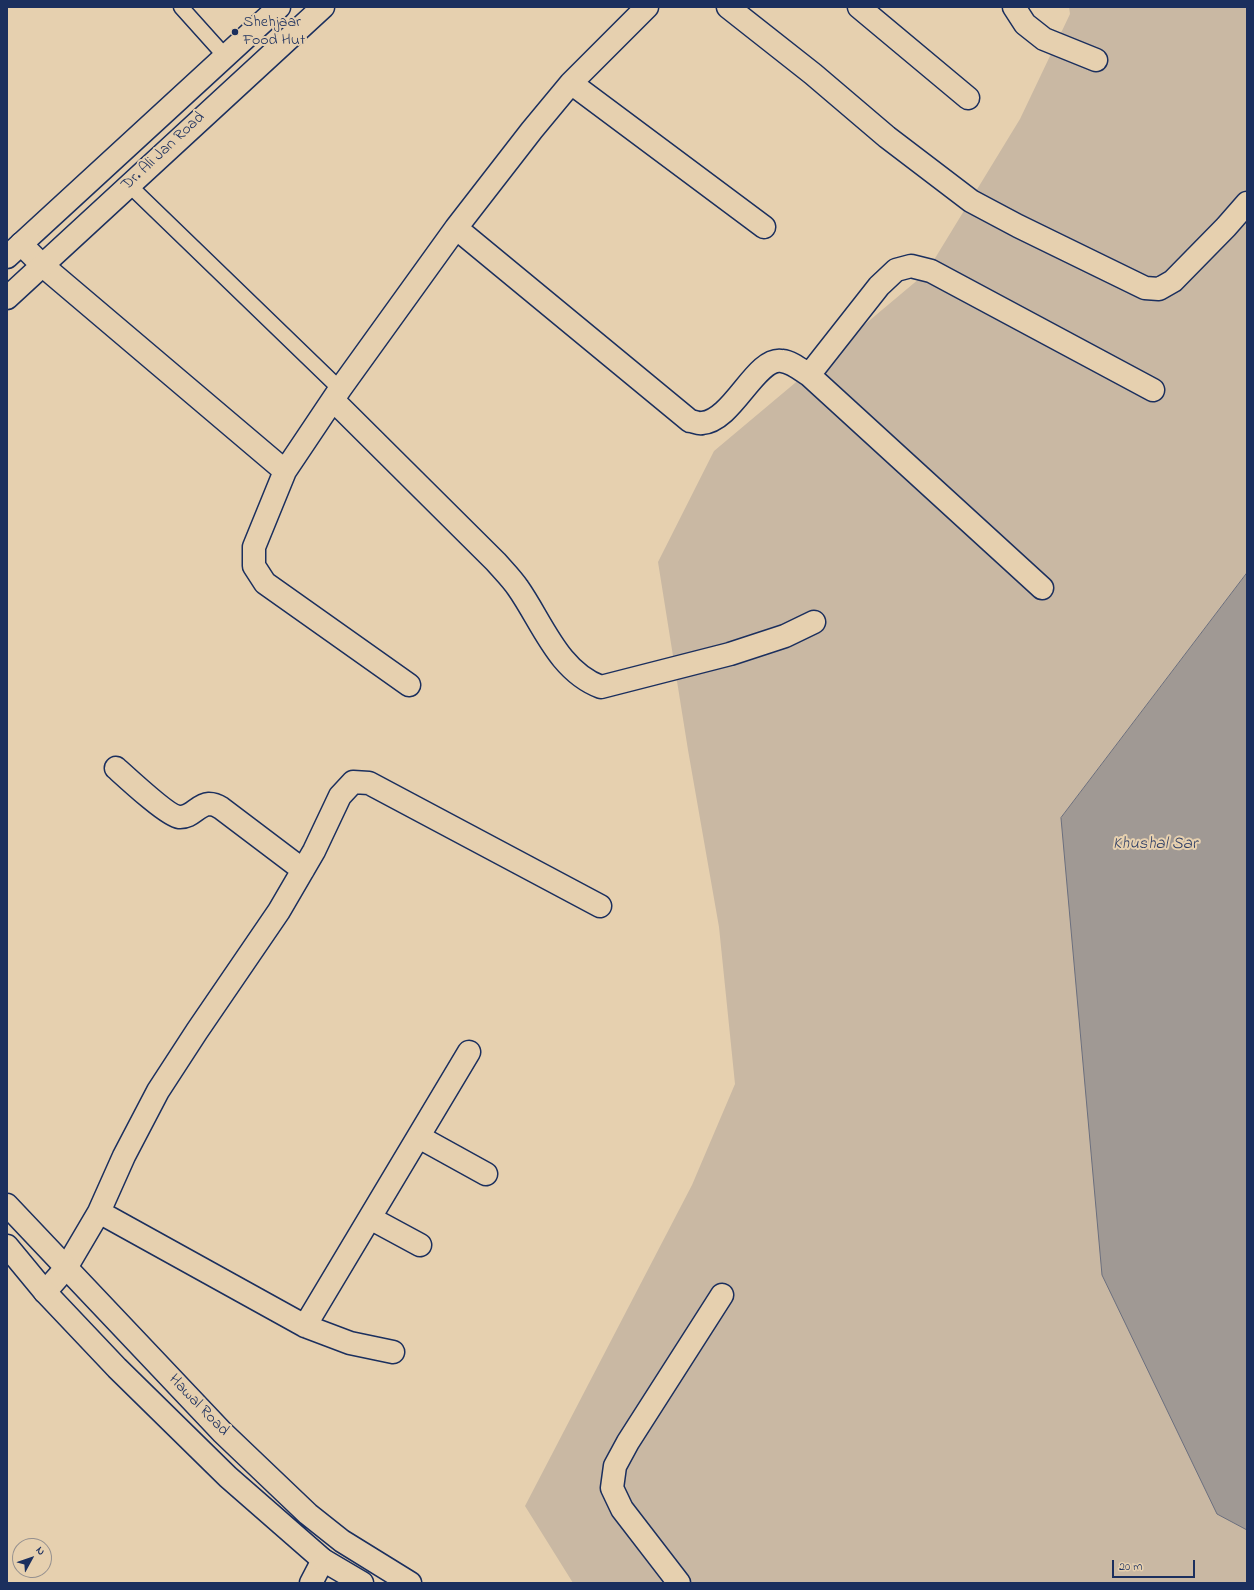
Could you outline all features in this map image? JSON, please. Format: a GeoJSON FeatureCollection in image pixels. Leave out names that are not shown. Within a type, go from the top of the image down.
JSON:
{"type":"FeatureCollection","features":[{"type":"Feature","properties":{"kind":"street","name":"Dr. Ali Jan Road"},"geometry":{"type":"LineString","coordinates":[[14,250],[278,7]]}},
{"type":"Feature","properties":{"kind":"street","name":"Dr. Ali Jan Road"},"geometry":{"type":"LineString","coordinates":[[7,298],[323,7]]}},
{"type":"Feature","properties":{"kind":"street"},"geometry":{"type":"LineString","coordinates":[[409,685],[265,583],[254,566],[254,547],[285,471],[337,395],[456,228],[532,130],[571,83],[647,7]]}},
{"type":"Feature","properties":{"kind":"street"},"geometry":{"type":"LineString","coordinates":[[728,7],[814,74],[887,136],[970,201],[1145,288],[1159,289],[1173,281],[1226,227],[1247,203]]}},
{"type":"Feature","properties":{"kind":"street"},"geometry":{"type":"LineString","coordinates":[[859,7],[968,98]]}},
{"type":"Feature","properties":{"kind":"street"},"geometry":{"type":"LineString","coordinates":[[1014,7],[1025,24],[1044,39],[1096,60]]}},
{"type":"Feature","properties":{"kind":"street"},"geometry":{"type":"LineString","coordinates":[[571,83],[764,227]]}},
{"type":"Feature","properties":{"kind":"street"},"geometry":{"type":"LineString","coordinates":[[456,228],[690,421],[702,423],[712,420],[724,412],[764,367],[773,361],[782,360],[792,364],[809,375],[1042,588]]}},
{"type":"Feature","properties":{"kind":"street"},"geometry":{"type":"LineString","coordinates":[[14,250],[42,265],[285,471]]}},
{"type":"Feature","properties":{"kind":"street"},"geometry":{"type":"LineString","coordinates":[[809,375],[879,286],[896,270],[911,266],[931,271],[1153,390]]}},
{"type":"Feature","properties":{"kind":"street"},"geometry":{"type":"LineString","coordinates":[[337,395],[518,587],[545,633],[562,657],[588,682],[601,686],[730,654],[785,636],[814,622]]}},
{"type":"Feature","properties":{"kind":"street"},"geometry":{"type":"LineString","coordinates":[[116,768],[166,810],[178,817],[190,816],[200,807],[210,804],[221,808],[303,870]]}},
{"type":"Feature","properties":{"kind":"street"},"geometry":{"type":"LineString","coordinates":[[45,1292],[66,1268],[99,1212],[124,1156],[158,1091],[279,911],[314,851],[340,796],[353,782],[369,783],[600,906]]}},
{"type":"Feature","properties":{"kind":"street"},"geometry":{"type":"LineString","coordinates":[[305,1326],[469,1052]]}},
{"type":"Feature","properties":{"kind":"street"},"geometry":{"type":"LineString","coordinates":[[418,1137],[486,1174]]}},
{"type":"Feature","properties":{"kind":"street","name":"Hawal Road"},"geometry":{"type":"LineString","coordinates":[[7,1205],[222,1432],[308,1514],[342,1541],[410,1583]]}},
{"type":"Feature","properties":{"kind":"street"},"geometry":{"type":"LineString","coordinates":[[99,1212],[305,1326],[350,1343],[393,1352]]}},
{"type":"Feature","properties":{"kind":"street"},"geometry":{"type":"LineString","coordinates":[[370,1218],[420,1246]]}},
{"type":"Feature","properties":{"kind":"street","name":"Hawal Road"},"geometry":{"type":"LineString","coordinates":[[7,1247],[45,1292],[117,1368],[228,1477],[323,1560],[362,1583]]}},
{"type":"Feature","properties":{"kind":"street"},"geometry":{"type":"LineString","coordinates":[[679,1583],[622,1509],[612,1488],[615,1466],[628,1442],[722,1296]]}},
{"type":"Feature","properties":{"kind":"street"},"geometry":{"type":"LineString","coordinates":[[311,1583],[323,1560]]}},
{"type":"Feature","properties":{"kind":"lane"},"geometry":{"type":"LineString","coordinates":[[181,7],[225,56]]}},
{"type":"Feature","properties":{"kind":"lane"},"geometry":{"type":"LineString","coordinates":[[129,185],[337,395]]}},
{"type":"Feature","properties":{"kind":"shaded area"},"geometry":{"type":"Polygon","coordinates":[[[1069,7],[1247,7],[1247,1583],[573,1583],[525,1506],[692,1185],[735,1084],[719,927],[688,750],[658,562],[714,451],[926,273],[1020,119],[1070,14],[1069,7]]]}},
{"type":"Feature","properties":{"kind":"water","name":"Khushal Sar"},"geometry":{"type":"Polygon","coordinates":[[[1247,573],[1247,1530],[1217,1514],[1102,1275],[1061,818],[1247,573]]]}},
{"type":"Feature","properties":{"kind":"place","name":"Shehjaar Food Hut"},"geometry":{"type":"Point","coordinates":[235,32]}}]}
